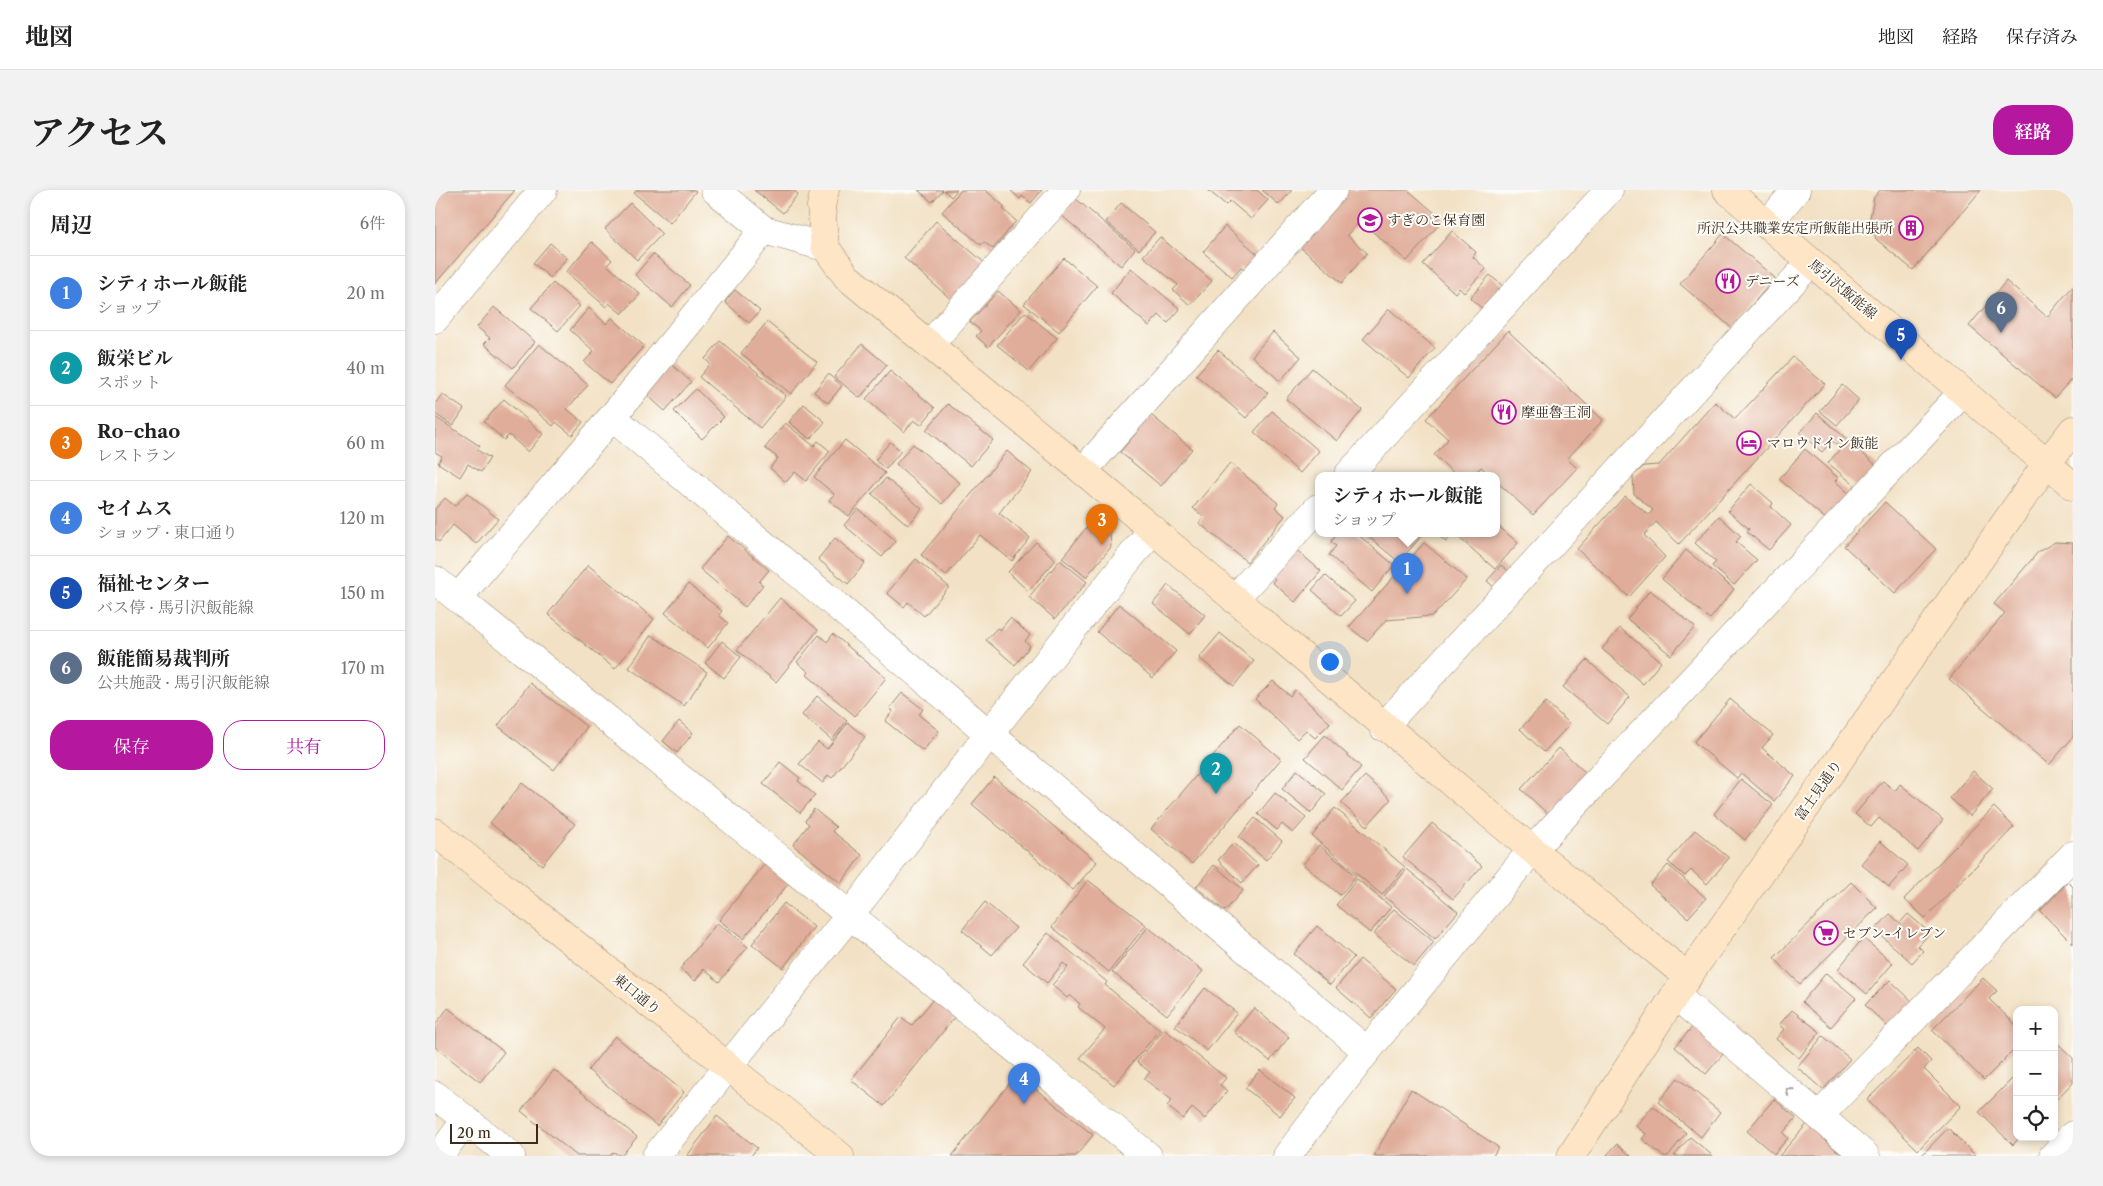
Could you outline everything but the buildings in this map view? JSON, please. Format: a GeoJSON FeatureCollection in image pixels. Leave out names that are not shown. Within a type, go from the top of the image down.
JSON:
{"type":"FeatureCollection","features":[{"type":"Feature","properties":{"kind":"street"},"geometry":{"type":"LineString","coordinates":[[435,319],[543,190]]}},
{"type":"Feature","properties":{"kind":"street"},"geometry":{"type":"LineString","coordinates":[[715,190],[764,230],[825,247]]}},
{"type":"Feature","properties":{"kind":"street"},"geometry":{"type":"LineString","coordinates":[[825,190],[821,206],[825,247],[847,277],[1153,529],[1383,727],[1532,850],[1681,986],[1819,1116],[1866,1156]]}},
{"type":"Feature","properties":{"kind":"street"},"geometry":{"type":"LineString","coordinates":[[929,345],[1065,190]]}},
{"type":"Feature","properties":{"kind":"street"},"geometry":{"type":"LineString","coordinates":[[1083,471],[1333,190]]}},
{"type":"Feature","properties":{"kind":"street"},"geometry":{"type":"LineString","coordinates":[[1351,472],[1609,190]]}},
{"type":"Feature","properties":{"kind":"street","name":"馬引沢飯能線"},"geometry":{"type":"LineString","coordinates":[[1727,190],[2073,486]]}},
{"type":"Feature","properties":{"kind":"street"},"geometry":{"type":"LineString","coordinates":[[1767,225],[1796,190]]}},
{"type":"Feature","properties":{"kind":"street"},"geometry":{"type":"LineString","coordinates":[[458,598],[612,417],[764,230]]}},
{"type":"Feature","properties":{"kind":"street"},"geometry":{"type":"LineString","coordinates":[[1383,727],[1811,262]]}},
{"type":"Feature","properties":{"kind":"street"},"geometry":{"type":"LineString","coordinates":[[1287,1156],[1367,1051],[1532,850],[1963,392]]}},
{"type":"Feature","properties":{"kind":"street"},"geometry":{"type":"LineString","coordinates":[[612,417],[1367,1051]]}},
{"type":"Feature","properties":{"kind":"street","name":"富士見通り"},"geometry":{"type":"LineString","coordinates":[[1571,1156],[1681,986],[2047,464],[2073,430]]}},
{"type":"Feature","properties":{"kind":"street"},"geometry":{"type":"LineString","coordinates":[[1235,599],[1315,511]]}},
{"type":"Feature","properties":{"kind":"street"},"geometry":{"type":"LineString","coordinates":[[656,1156],[850,915],[989,734],[1153,529]]}},
{"type":"Feature","properties":{"kind":"street"},"geometry":{"type":"LineString","coordinates":[[435,580],[1149,1156]]}},
{"type":"Feature","properties":{"kind":"street","name":"東口通り"},"geometry":{"type":"LineString","coordinates":[[435,832],[840,1156]]}},
{"type":"Feature","properties":{"kind":"street"},"geometry":{"type":"LineString","coordinates":[[1819,1116],[2073,855]]}},
{"type":"Feature","properties":{"kind":"street"},"geometry":{"type":"LineString","coordinates":[[435,1095],[511,1156]]}},
{"type":"Feature","properties":{"kind":"street"},"geometry":{"type":"LineString","coordinates":[[439,1156],[466,1120]]}},
{"type":"Feature","properties":{"kind":"street"},"geometry":{"type":"LineString","coordinates":[[2053,1156],[2073,1135]]}},
{"type":"Feature","properties":{"kind":"place","name":"すぎのこ保育園"},"geometry":{"type":"Point","coordinates":[1370,220]}},
{"type":"Feature","properties":{"kind":"place","name":"所沢公共職業安定所飯能出張所"},"geometry":{"type":"Point","coordinates":[1911,228]}},
{"type":"Feature","properties":{"kind":"place","name":"デニーズ"},"geometry":{"type":"Point","coordinates":[1728,281]}},
{"type":"Feature","properties":{"kind":"place","name":"飯能簡易裁判所"},"geometry":{"type":"Point","coordinates":[2001,333]}},
{"type":"Feature","properties":{"kind":"place","name":"福祉センター"},"geometry":{"type":"Point","coordinates":[1901,360]}},
{"type":"Feature","properties":{"kind":"place","name":"摩亜魯王洞"},"geometry":{"type":"Point","coordinates":[1504,412]}},
{"type":"Feature","properties":{"kind":"place","name":"マロウドイン飯能"},"geometry":{"type":"Point","coordinates":[1749,443]}},
{"type":"Feature","properties":{"kind":"place","name":"Ro−chao"},"geometry":{"type":"Point","coordinates":[1102,545]}},
{"type":"Feature","properties":{"kind":"place","name":"シティホール飯能"},"geometry":{"type":"Point","coordinates":[1407,594]}},
{"type":"Feature","properties":{"kind":"place","name":"飯栄ビル"},"geometry":{"type":"Point","coordinates":[1216,794]}},
{"type":"Feature","properties":{"kind":"place","name":"セブン-イレブン"},"geometry":{"type":"Point","coordinates":[1826,933]}},
{"type":"Feature","properties":{"kind":"place","name":"セイムス"},"geometry":{"type":"Point","coordinates":[1024,1104]}}]}
